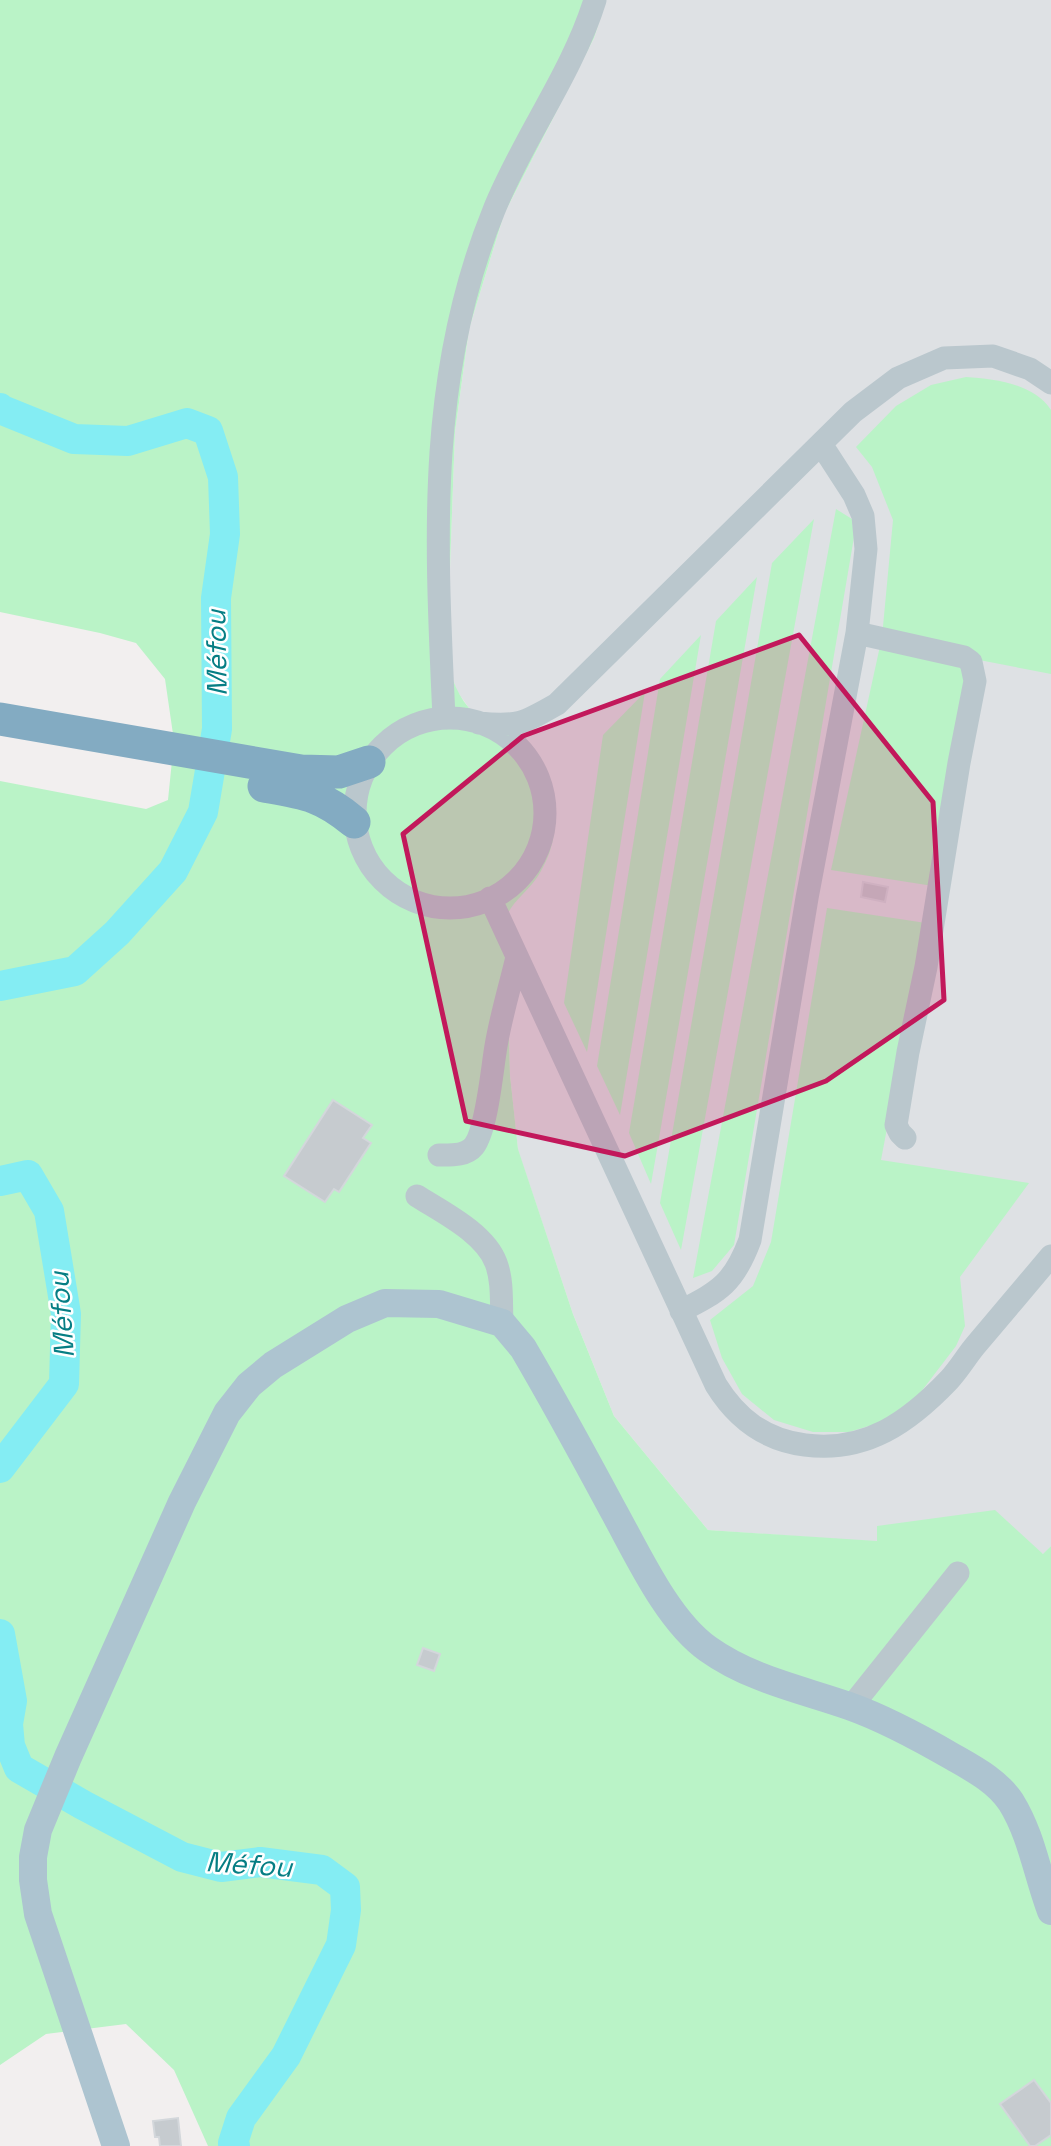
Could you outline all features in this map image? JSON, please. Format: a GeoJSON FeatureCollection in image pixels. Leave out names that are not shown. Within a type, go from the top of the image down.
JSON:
{"type":"FeatureCollection","features":[{"type":"Feature","properties":{"kind":"highway"},"geometry":{"type":"LineString","coordinates":[[0,719],[106,748]]}},
{"type":"Feature","properties":{"kind":"highway"},"geometry":{"type":"LineString","coordinates":[[0,739],[106,748],[300,781],[369,762]]}},
{"type":"Feature","properties":{"kind":"highway"},"geometry":{"type":"LineString","coordinates":[[300,781],[354,822]]}},
{"type":"Feature","properties":{"kind":"main road"},"geometry":{"type":"LineString","coordinates":[[117,2146],[38,1914],[33,1880],[33,1857],[38,1830],[182,1502],[228,1413],[249,1385],[273,1365],[347,1319],[384,1303],[439,1304],[502,1323],[523,1348],[648,1573],[678,1620],[706,1648],[746,1672],[851,1707],[932,1744],[984,1774],[1009,1799],[1030,1841],[1051,1911]]}},
{"type":"Feature","properties":{"kind":"street"},"geometry":{"type":"LineString","coordinates":[[444,718],[437,565],[439,463],[448,373],[466,291],[494,210],[534,127],[572,58],[595,0]]}},
{"type":"Feature","properties":{"kind":"street"},"geometry":{"type":"LineString","coordinates":[[479,723],[509,738],[526,756],[538,778],[545,810],[542,835],[534,858],[525,872],[513,884],[490,898],[474,905],[447,908],[419,903],[395,891],[374,872],[361,848],[354,822],[357,791],[369,762],[380,748],[401,732],[426,721],[462,719],[507,726],[528,720],[557,704],[853,412],[898,377],[944,358],[993,356],[1030,369],[1051,383]]}},
{"type":"Feature","properties":{"kind":"street"},"geometry":{"type":"LineString","coordinates":[[681,1311],[716,1293],[730,1279],[742,1261],[750,1240],[807,898],[858,633],[866,549],[863,516],[854,495],[821,444]]}},
{"type":"Feature","properties":{"kind":"street"},"geometry":{"type":"LineString","coordinates":[[858,633],[964,657],[971,662],[975,681],[958,763],[921,994],[901,1094],[897,1125],[905,1138]]}},
{"type":"Feature","properties":{"kind":"street"},"geometry":{"type":"LineString","coordinates":[[490,898],[716,1385],[727,1404],[761,1433],[786,1443],[837,1447],[858,1443],[886,1431],[912,1414],[951,1378],[1051,1256]]}},
{"type":"Feature","properties":{"kind":"street"},"geometry":{"type":"LineString","coordinates":[[439,1155],[457,1155],[473,1148],[479,1135],[488,1103],[499,1032],[517,957]]}},
{"type":"Feature","properties":{"kind":"street"},"geometry":{"type":"LineString","coordinates":[[416,1196],[484,1243],[496,1262],[502,1323]]}},
{"type":"Feature","properties":{"kind":"street"},"geometry":{"type":"LineString","coordinates":[[851,1707],[958,1573]]}},
{"type":"Feature","properties":{"kind":"highlighted area"},"geometry":{"type":"Polygon","coordinates":[[[799,635],[933,802],[944,1000],[826,1081],[625,1156],[466,1121],[403,834],[523,736],[799,635]]]}},
{"type":"Feature","properties":{"kind":"shaded area"},"geometry":{"type":"Polygon","coordinates":[[[606,0],[1051,0],[1051,1546],[1044,1554],[877,1526],[878,1542],[708,1530],[614,1416],[573,1314],[518,1150],[510,1075],[506,917],[511,905],[521,895],[549,851],[555,807],[542,769],[495,724],[471,711],[457,691],[449,669],[447,649],[455,432],[469,329],[504,214],[594,38],[606,0]]]}},
{"type":"Feature","properties":{"kind":"green space"},"geometry":{"type":"Polygon","coordinates":[[[0,0],[606,0],[594,38],[504,214],[469,329],[455,432],[447,649],[451,673],[456,687],[472,711],[512,736],[537,763],[546,778],[555,812],[554,831],[546,862],[506,917],[510,1075],[518,1149],[573,1314],[614,1416],[708,1530],[877,1541],[877,1526],[995,1510],[1043,1554],[1051,1546],[1051,2146],[208,2146],[174,2070],[126,2024],[46,2034],[0,2065],[0,781],[146,809],[168,800],[174,741],[165,679],[136,643],[0,612],[0,0]]]}},
{"type":"Feature","properties":{"kind":"green space"},"geometry":{"type":"Polygon","coordinates":[[[966,377],[1013,384],[1035,394],[1051,410],[1051,674],[974,659],[933,886],[831,870],[882,637],[893,520],[872,467],[856,447],[896,406],[931,385],[966,377]]]}},
{"type":"Feature","properties":{"kind":"green space"},"geometry":{"type":"Polygon","coordinates":[[[836,509],[852,519],[854,537],[734,1245],[712,1271],[693,1278],[836,509]]]}},
{"type":"Feature","properties":{"kind":"green space"},"geometry":{"type":"Polygon","coordinates":[[[814,519],[681,1250],[660,1203],[772,563],[814,519]]]}},
{"type":"Feature","properties":{"kind":"green space"},"geometry":{"type":"Polygon","coordinates":[[[757,577],[651,1184],[629,1133],[716,621],[757,577]]]}},
{"type":"Feature","properties":{"kind":"green space"},"geometry":{"type":"Polygon","coordinates":[[[701,635],[620,1115],[597,1066],[660,679],[701,635]]]}},
{"type":"Feature","properties":{"kind":"green space"},"geometry":{"type":"Polygon","coordinates":[[[645,692],[587,1052],[564,1003],[603,735],[645,692]]]}},
{"type":"Feature","properties":{"kind":"green space"},"geometry":{"type":"Polygon","coordinates":[[[827,908],[926,923],[881,1160],[1029,1183],[960,1277],[965,1326],[956,1346],[917,1397],[882,1422],[849,1432],[813,1432],[774,1420],[742,1394],[722,1358],[710,1320],[753,1286],[771,1242],[827,908]]]}},
{"type":"Feature","properties":{"kind":"building"},"geometry":{"type":"Polygon","coordinates":[[[863,882],[888,887],[885,902],[861,897],[863,882]]]}},
{"type":"Feature","properties":{"kind":"building"},"geometry":{"type":"Polygon","coordinates":[[[333,1100],[372,1125],[363,1138],[371,1143],[339,1192],[334,1189],[325,1202],[284,1176],[333,1100]]]}},
{"type":"Feature","properties":{"kind":"building"},"geometry":{"type":"Polygon","coordinates":[[[423,1648],[440,1654],[434,1671],[417,1665],[423,1648]]]}},
{"type":"Feature","properties":{"kind":"building"},"geometry":{"type":"Polygon","coordinates":[[[1034,2080],[1051,2103],[1051,2135],[1035,2146],[1030,2146],[1000,2104],[1034,2080]]]}},
{"type":"Feature","properties":{"kind":"building"},"geometry":{"type":"Polygon","coordinates":[[[178,2118],[181,2146],[160,2146],[159,2137],[155,2137],[153,2121],[178,2118]]]}},
{"type":"Feature","properties":{"kind":"waterway","name":"Méfou"},"geometry":{"type":"LineString","coordinates":[[0,408],[74,439],[128,441],[187,423],[208,431],[223,477],[225,534],[216,598],[217,729],[203,812],[173,871],[117,933],[75,971],[0,986]]}},
{"type":"Feature","properties":{"kind":"waterway","name":"Méfou"},"geometry":{"type":"LineString","coordinates":[[0,1181],[28,1175],[49,1211],[66,1314],[64,1384],[0,1468]]}},
{"type":"Feature","properties":{"kind":"waterway","name":"Méfou"},"geometry":{"type":"LineString","coordinates":[[0,1634],[12,1701],[8,1724],[10,1746],[19,1768],[182,1857],[221,1867],[260,1862],[322,1870],[345,1887],[346,1910],[341,1945],[286,2056],[241,2118],[233,2143],[235,2146]]}}]}
